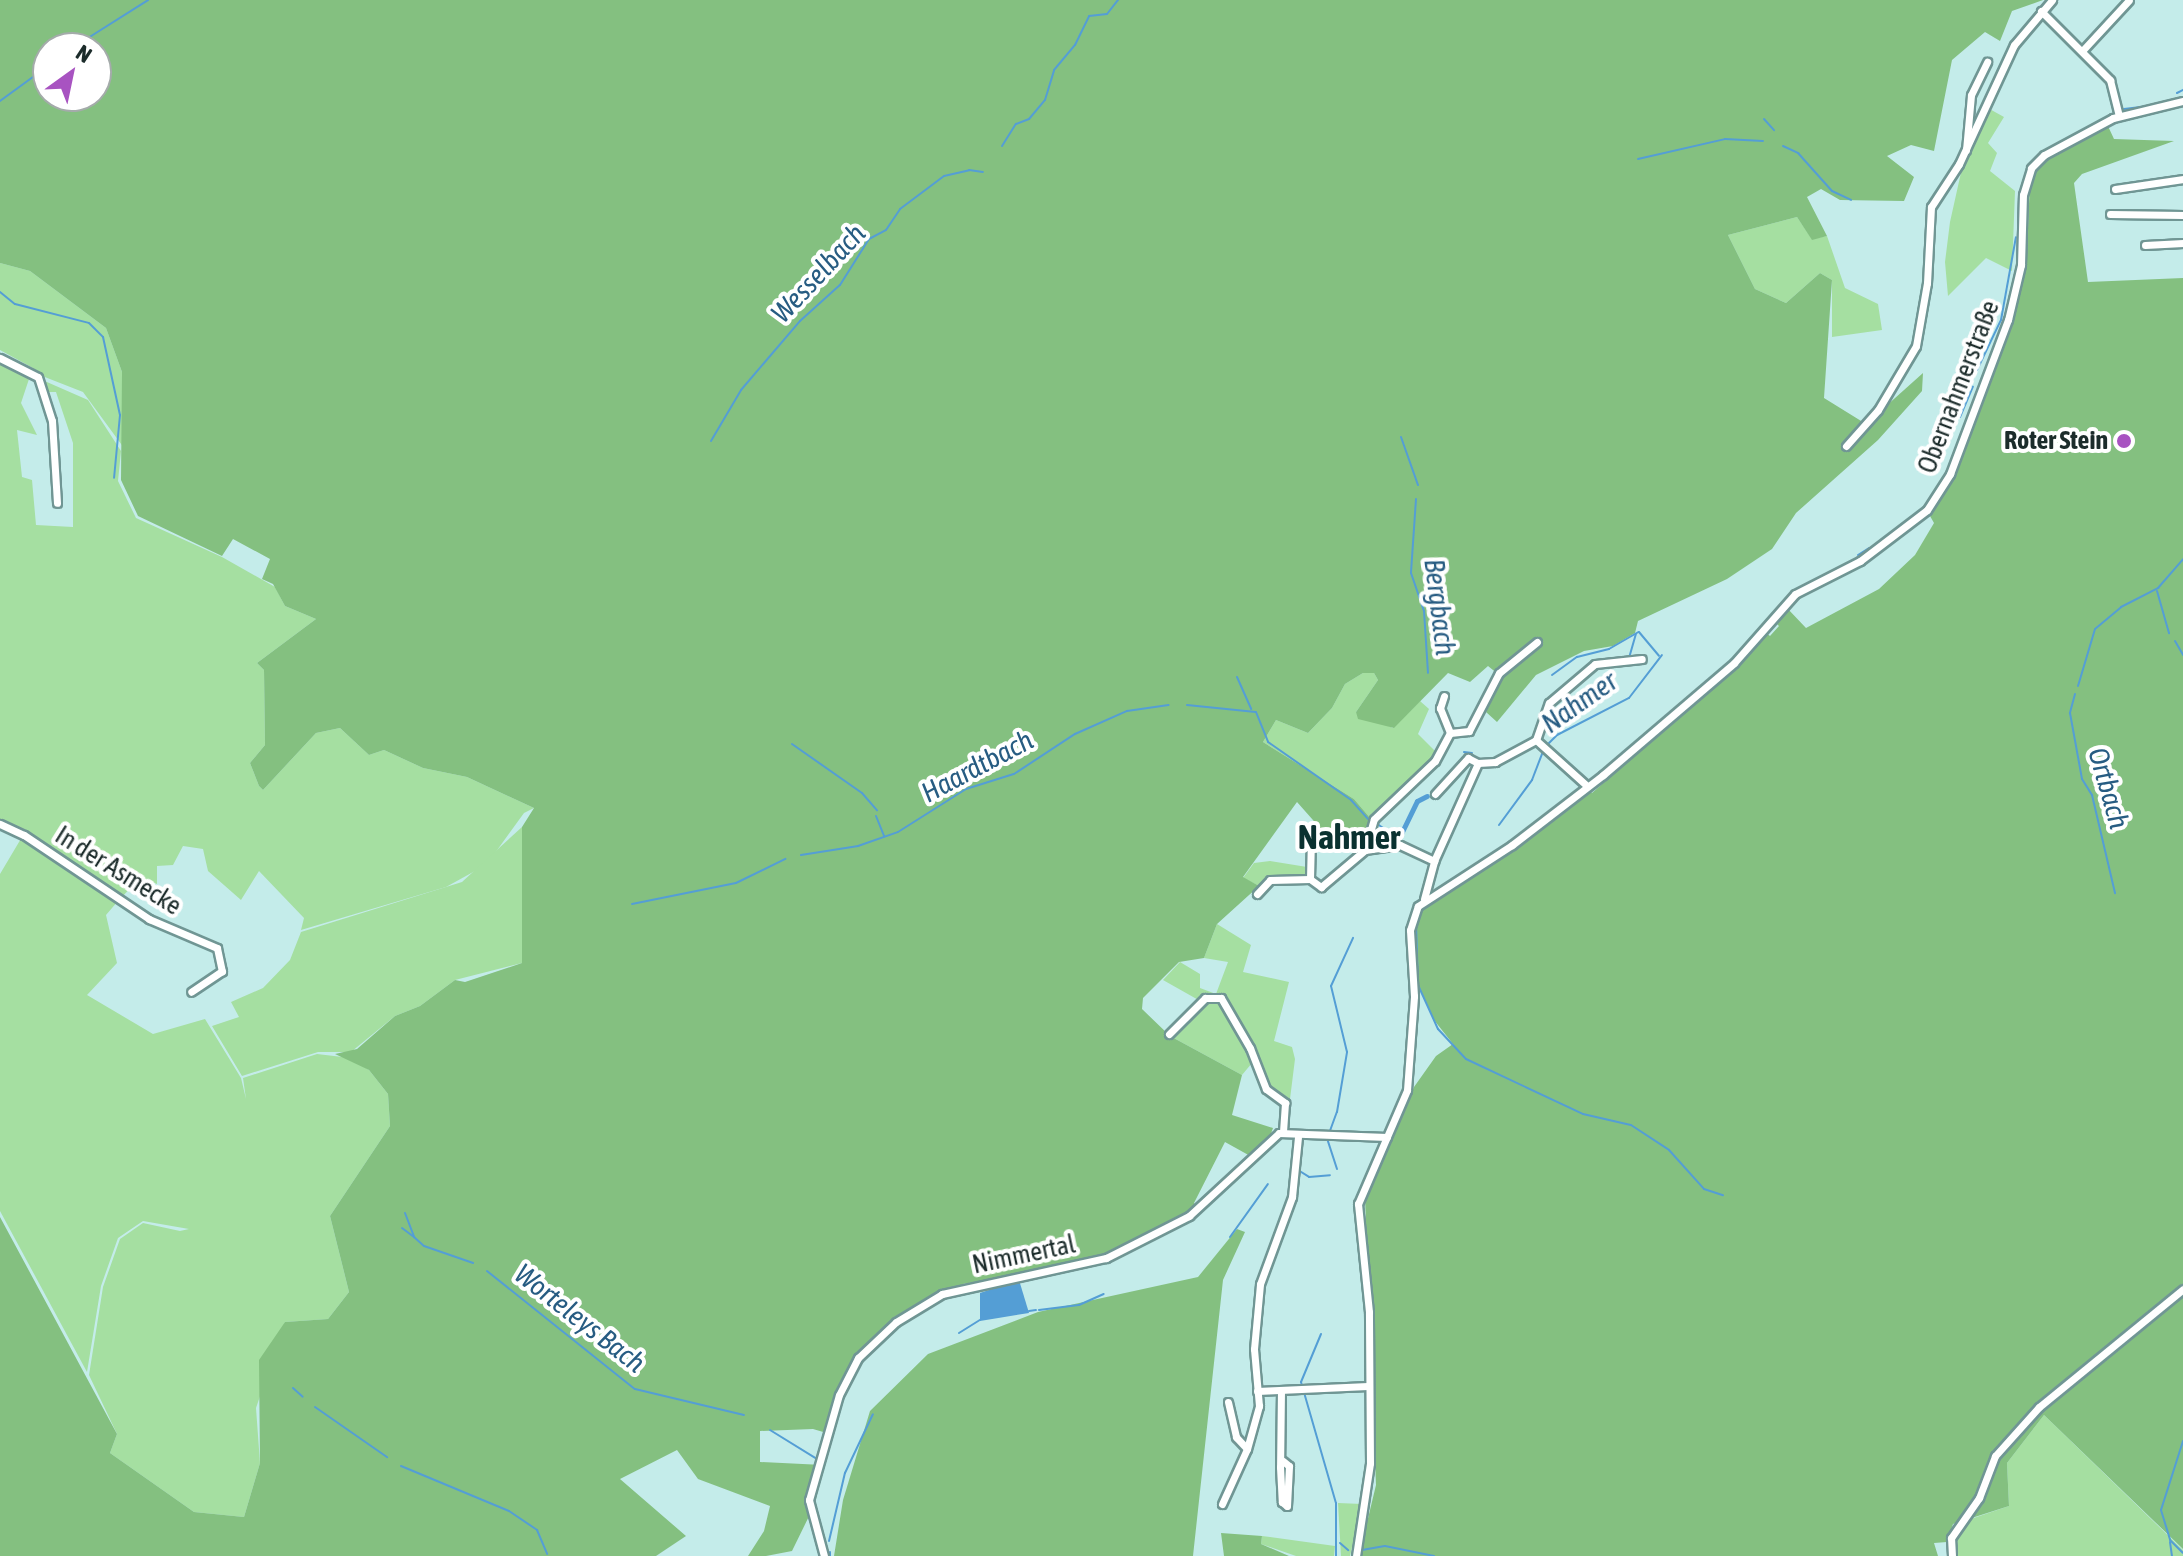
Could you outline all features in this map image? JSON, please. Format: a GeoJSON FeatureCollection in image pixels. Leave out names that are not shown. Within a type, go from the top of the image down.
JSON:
{"type":"FeatureCollection","features":[{"type":"Feature","properties":{"kind":"street"},"geometry":{"type":"LineString","coordinates":[[1846,446],[1885,400],[1916,346],[1927,283],[1929,213],[1966,150],[2014,45],[2052,0]]}},
{"type":"Feature","properties":{"kind":"street"},"geometry":{"type":"LineString","coordinates":[[2082,51],[2129,0]]}},
{"type":"Feature","properties":{"kind":"street"},"geometry":{"type":"LineString","coordinates":[[2041,11],[2110,80],[2119,116]]}},
{"type":"Feature","properties":{"kind":"street"},"geometry":{"type":"LineString","coordinates":[[1966,150],[1971,95],[1987,62]]}},
{"type":"Feature","properties":{"kind":"street","name":"Obernahmerstraße"},"geometry":{"type":"LineString","coordinates":[[1424,899],[1467,877],[1587,786],[1734,663],[1757,633],[1795,594],[1867,557],[1935,501],[1950,474],[2008,320],[2021,265],[2028,174],[2044,155],[2119,116],[2183,101]]}},
{"type":"Feature","properties":{"kind":"street"},"geometry":{"type":"LineString","coordinates":[[2115,189],[2183,179]]}},
{"type":"Feature","properties":{"kind":"street"},"geometry":{"type":"LineString","coordinates":[[2110,214],[2183,215]]}},
{"type":"Feature","properties":{"kind":"street"},"geometry":{"type":"LineString","coordinates":[[2145,245],[2183,243]]}},
{"type":"Feature","properties":{"kind":"street"},"geometry":{"type":"LineString","coordinates":[[0,358],[38,377],[52,421],[57,503]]}},
{"type":"Feature","properties":{"kind":"street"},"geometry":{"type":"LineString","coordinates":[[1450,733],[1469,731],[1499,673],[1537,642]]}},
{"type":"Feature","properties":{"kind":"street"},"geometry":{"type":"LineString","coordinates":[[1543,744],[1549,703],[1595,664],[1642,659]]}},
{"type":"Feature","properties":{"kind":"street"},"geometry":{"type":"LineString","coordinates":[[1257,894],[1270,880],[1310,879],[1324,886],[1365,850],[1374,819],[1435,761],[1450,733],[1440,708],[1444,696]]}},
{"type":"Feature","properties":{"kind":"street"},"geometry":{"type":"LineString","coordinates":[[1543,744],[1587,786]]}},
{"type":"Feature","properties":{"kind":"street"},"geometry":{"type":"LineString","coordinates":[[1435,794],[1468,758],[1478,763],[1495,762],[1543,744]]}},
{"type":"Feature","properties":{"kind":"street"},"geometry":{"type":"LineString","coordinates":[[1356,1556],[1370,1484],[1369,1312],[1358,1204],[1407,1090],[1414,996],[1411,925],[1424,899],[1434,861],[1478,763]]}},
{"type":"Feature","properties":{"kind":"street","name":"In der Asmecke"},"geometry":{"type":"LineString","coordinates":[[0,824],[24,835],[149,919],[217,948],[222,971],[191,992]]}},
{"type":"Feature","properties":{"kind":"street"},"geometry":{"type":"LineString","coordinates":[[1310,879],[1311,838]]}},
{"type":"Feature","properties":{"kind":"street"},"geometry":{"type":"LineString","coordinates":[[1365,850],[1400,845],[1434,861]]}},
{"type":"Feature","properties":{"kind":"street"},"geometry":{"type":"LineString","coordinates":[[1169,1034],[1205,998],[1221,998],[1255,1057],[1266,1089],[1285,1103],[1283,1133],[1298,1137],[1387,1137]]}},
{"type":"Feature","properties":{"kind":"street","name":"Nimmertal"},"geometry":{"type":"LineString","coordinates":[[824,1556],[809,1500],[843,1382],[872,1341],[942,1294],[1106,1258],[1183,1220],[1283,1133]]}},
{"type":"Feature","properties":{"kind":"street"},"geometry":{"type":"LineString","coordinates":[[1222,1504],[1247,1449],[1259,1406],[1254,1349],[1260,1284],[1292,1197],[1298,1137]]}},
{"type":"Feature","properties":{"kind":"street"},"geometry":{"type":"LineString","coordinates":[[1952,1556],[1951,1538],[1979,1498],[1995,1456],[2039,1407],[2183,1289]]}},
{"type":"Feature","properties":{"kind":"street"},"geometry":{"type":"LineString","coordinates":[[1257,1391],[1368,1386]]}},
{"type":"Feature","properties":{"kind":"street"},"geometry":{"type":"LineString","coordinates":[[1281,1390],[1282,1502],[1287,1506],[1289,1466],[1283,1461]]}},
{"type":"Feature","properties":{"kind":"street"},"geometry":{"type":"LineString","coordinates":[[1228,1402],[1236,1437],[1247,1449]]}},
{"type":"Feature","properties":{"kind":"green space"},"geometry":{"type":"Polygon","coordinates":[[[0,0],[2043,0],[2012,11],[2000,41],[1985,32],[1952,60],[1934,151],[1911,145],[1887,156],[1914,177],[1904,201],[1840,200],[1821,189],[1807,197],[1827,236],[1812,240],[1797,217],[1728,235],[1755,289],[1786,303],[1820,273],[1832,280],[1824,398],[1866,424],[1923,373],[1922,391],[1878,440],[1796,513],[1772,549],[1727,579],[1638,621],[1635,633],[1613,646],[1584,651],[1536,675],[1497,722],[1486,712],[1503,678],[1488,666],[1470,682],[1448,673],[1394,728],[1358,719],[1356,712],[1378,680],[1374,673],[1363,673],[1345,684],[1332,708],[1308,733],[1276,720],[1263,742],[1354,799],[1371,819],[1353,851],[1328,837],[1297,802],[1243,877],[1259,886],[1217,924],[1204,958],[1179,962],[1143,998],[1142,1009],[1170,1036],[1242,1075],[1232,1115],[1273,1128],[1268,1142],[1252,1157],[1225,1142],[1194,1203],[1198,1209],[1106,1258],[963,1284],[895,1320],[846,1374],[830,1434],[813,1429],[760,1431],[760,1462],[823,1465],[815,1504],[792,1551],[766,1556],[748,1556],[764,1531],[770,1506],[698,1479],[677,1450],[620,1479],[686,1536],[656,1556],[0,1556],[0,1217],[117,1434],[110,1453],[194,1512],[244,1517],[260,1463],[259,1360],[285,1322],[328,1319],[349,1292],[330,1216],[390,1126],[388,1094],[369,1070],[335,1054],[357,1049],[395,1016],[420,1006],[455,980],[465,982],[522,963],[522,827],[534,808],[467,777],[423,768],[384,750],[369,755],[340,728],[316,733],[263,790],[259,786],[250,763],[265,745],[264,670],[257,663],[316,619],[285,606],[273,584],[262,579],[270,559],[233,539],[222,556],[138,516],[121,480],[122,372],[106,328],[30,271],[0,263],[0,0]]]}},
{"type":"Feature","properties":{"kind":"green space"},"geometry":{"type":"Polygon","coordinates":[[[1986,107],[2004,117],[1988,143],[1997,153],[1990,171],[2015,191],[2012,271],[1986,258],[1948,296],[1945,262],[1950,222],[1966,150],[1986,107]]]}},
{"type":"Feature","properties":{"kind":"green space"},"geometry":{"type":"Polygon","coordinates":[[[2107,124],[2114,139],[2174,141],[2082,174],[2074,183],[2088,282],[2183,278],[2183,1549],[2044,1415],[2007,1463],[2009,1506],[1953,1524],[1947,1542],[1934,1543],[1938,1556],[1359,1556],[1376,1485],[1365,1198],[1414,1087],[1436,1056],[1453,1044],[1434,1020],[1419,987],[1415,928],[1422,910],[1536,834],[1588,789],[1592,793],[1738,664],[1764,631],[1770,636],[1779,626],[1774,621],[1787,608],[1806,628],[1879,589],[1915,555],[1934,523],[1930,516],[1955,471],[2016,305],[2027,252],[2030,180],[2044,160],[2107,124]]]}},
{"type":"Feature","properties":{"kind":"green space"},"geometry":{"type":"Polygon","coordinates":[[[1797,217],[1812,239],[1827,236],[1845,288],[1878,304],[1882,330],[1832,337],[1832,280],[1820,273],[1786,303],[1755,289],[1728,235],[1797,217]]]}},
{"type":"Feature","properties":{"kind":"green space"},"geometry":{"type":"Polygon","coordinates":[[[0,263],[30,271],[106,328],[122,372],[124,448],[83,392],[32,372],[33,368],[0,350],[0,263]]]}},
{"type":"Feature","properties":{"kind":"green space"},"geometry":{"type":"Polygon","coordinates":[[[0,361],[30,376],[21,403],[37,435],[17,430],[22,477],[32,480],[36,525],[73,527],[73,443],[56,392],[44,392],[40,379],[88,400],[121,451],[118,481],[136,518],[222,557],[275,587],[285,606],[316,619],[257,663],[264,670],[265,745],[250,763],[263,790],[316,733],[340,728],[369,755],[384,750],[423,768],[467,777],[534,808],[524,813],[495,853],[475,871],[446,887],[301,930],[304,918],[259,871],[241,900],[208,871],[203,849],[183,846],[173,865],[157,866],[157,884],[140,878],[120,899],[0,823],[0,361]]]}},
{"type":"Feature","properties":{"kind":"green space"},"geometry":{"type":"Polygon","coordinates":[[[1363,673],[1374,673],[1378,680],[1356,712],[1393,728],[1420,701],[1429,709],[1418,734],[1435,751],[1432,761],[1371,819],[1354,799],[1263,742],[1276,720],[1308,733],[1332,708],[1345,684],[1363,673]]]}},
{"type":"Feature","properties":{"kind":"green space"},"geometry":{"type":"Polygon","coordinates":[[[522,827],[522,963],[455,980],[420,1006],[395,1016],[351,1052],[318,1052],[242,1076],[212,1026],[239,1017],[231,1002],[263,988],[290,960],[301,932],[462,882],[522,827]]]}},
{"type":"Feature","properties":{"kind":"green space"},"geometry":{"type":"Polygon","coordinates":[[[22,837],[118,901],[106,915],[117,963],[87,995],[153,1034],[205,1019],[241,1078],[246,1099],[243,1078],[317,1054],[351,1058],[369,1070],[388,1094],[390,1126],[330,1216],[349,1292],[328,1319],[285,1322],[256,1408],[260,1463],[244,1517],[194,1512],[110,1453],[117,1434],[89,1375],[103,1287],[120,1239],[143,1223],[180,1231],[189,1229],[143,1221],[118,1238],[101,1286],[87,1372],[0,1211],[0,874],[22,837]]]}},
{"type":"Feature","properties":{"kind":"green space"},"geometry":{"type":"Polygon","coordinates":[[[1270,861],[1307,867],[1307,877],[1269,878],[1259,886],[1243,878],[1254,863],[1270,861]]]}},
{"type":"Feature","properties":{"kind":"green space"},"geometry":{"type":"Polygon","coordinates":[[[1217,924],[1251,945],[1243,972],[1289,982],[1274,1041],[1292,1047],[1295,1059],[1290,1099],[1268,1085],[1257,1057],[1242,1075],[1170,1036],[1202,1002],[1163,980],[1180,962],[1200,974],[1200,988],[1216,994],[1228,962],[1204,958],[1217,924]]]}},
{"type":"Feature","properties":{"kind":"green space"},"geometry":{"type":"Polygon","coordinates":[[[1237,1229],[1245,1232],[1223,1280],[1193,1556],[834,1556],[843,1500],[870,1411],[928,1354],[1038,1312],[1198,1277],[1237,1229]]]}},
{"type":"Feature","properties":{"kind":"green space"},"geometry":{"type":"Polygon","coordinates":[[[2044,1415],[2183,1550],[2183,1556],[1955,1556],[1955,1535],[1962,1522],[2009,1506],[2007,1463],[2044,1415]]]}},
{"type":"Feature","properties":{"kind":"green space"},"geometry":{"type":"Polygon","coordinates":[[[1338,1503],[1362,1504],[1350,1556],[1341,1556],[1338,1503]]]}},
{"type":"Feature","properties":{"kind":"green space"},"geometry":{"type":"Polygon","coordinates":[[[1221,1533],[1262,1536],[1261,1544],[1289,1556],[1224,1556],[1221,1533]]]}},
{"type":"Feature","properties":{"kind":"green space"},"geometry":{"type":"Polygon","coordinates":[[[1262,1536],[1335,1546],[1334,1556],[1296,1556],[1261,1544],[1262,1536]]]}},
{"type":"Feature","properties":{"kind":"water"},"geometry":{"type":"Polygon","coordinates":[[[1019,1280],[1029,1313],[980,1321],[980,1293],[1019,1280]]]}},
{"type":"Feature","properties":{"kind":"waterway"},"geometry":{"type":"LineString","coordinates":[[97,32],[148,0]]}},
{"type":"Feature","properties":{"kind":"waterway","name":"Wesselbach"},"geometry":{"type":"LineString","coordinates":[[1002,146],[1016,124],[1029,119],[1045,100],[1054,70],[1075,45],[1089,16],[1107,14],[1118,0]]}},
{"type":"Feature","properties":{"kind":"waterway"},"geometry":{"type":"LineString","coordinates":[[0,101],[32,78]]}},
{"type":"Feature","properties":{"kind":"waterway","name":"Nahmer"},"geometry":{"type":"LineString","coordinates":[[2177,93],[2183,90]]}},
{"type":"Feature","properties":{"kind":"waterway","name":"Nahmer"},"geometry":{"type":"LineString","coordinates":[[2124,109],[2147,106]]}},
{"type":"Feature","properties":{"kind":"waterway"},"geometry":{"type":"LineString","coordinates":[[1764,119],[1774,130]]}},
{"type":"Feature","properties":{"kind":"waterway"},"geometry":{"type":"LineString","coordinates":[[1638,159],[1725,139],[1763,141]]}},
{"type":"Feature","properties":{"kind":"waterway"},"geometry":{"type":"LineString","coordinates":[[1783,146],[1798,153],[1832,191],[1851,200]]}},
{"type":"Feature","properties":{"kind":"waterway","name":"Wesselbach"},"geometry":{"type":"LineString","coordinates":[[711,441],[741,390],[800,321],[840,285],[869,239],[886,230],[900,209],[944,176],[969,170],[983,172]]}},
{"type":"Feature","properties":{"kind":"waterway","name":"Nahmer"},"geometry":{"type":"LineString","coordinates":[[1977,370],[2001,320],[2016,237]]}},
{"type":"Feature","properties":{"kind":"waterway"},"geometry":{"type":"LineString","coordinates":[[0,292],[15,304],[89,323],[103,337],[120,415],[114,478]]}},
{"type":"Feature","properties":{"kind":"waterway","name":"Nahmer"},"geometry":{"type":"LineString","coordinates":[[1960,417],[1973,387]]}},
{"type":"Feature","properties":{"kind":"waterway","name":"Bergbach"},"geometry":{"type":"LineString","coordinates":[[1401,437],[1418,485]]}},
{"type":"Feature","properties":{"kind":"waterway","name":"Bergbach"},"geometry":{"type":"LineString","coordinates":[[1416,499],[1411,573],[1424,611],[1428,673]]}},
{"type":"Feature","properties":{"kind":"waterway","name":"Nahmer"},"geometry":{"type":"LineString","coordinates":[[1858,555],[1869,548]]}},
{"type":"Feature","properties":{"kind":"waterway","name":"Ortbach"},"geometry":{"type":"LineString","coordinates":[[2078,686],[2095,629],[2121,607],[2158,588],[2183,559]]}},
{"type":"Feature","properties":{"kind":"waterway"},"geometry":{"type":"LineString","coordinates":[[2157,591],[2169,633]]}},
{"type":"Feature","properties":{"kind":"waterway"},"geometry":{"type":"LineString","coordinates":[[1552,675],[1577,657],[1609,649],[1639,632],[1659,656]]}},
{"type":"Feature","properties":{"kind":"waterway"},"geometry":{"type":"LineString","coordinates":[[1629,658],[1636,634]]}},
{"type":"Feature","properties":{"kind":"waterway"},"geometry":{"type":"LineString","coordinates":[[2175,641],[2183,655]]}},
{"type":"Feature","properties":{"kind":"waterway","name":"Nahmer"},"geometry":{"type":"LineString","coordinates":[[1546,746],[1557,735],[1629,698],[1662,655]]}},
{"type":"Feature","properties":{"kind":"waterway"},"geometry":{"type":"LineString","coordinates":[[1237,677],[1251,709]]}},
{"type":"Feature","properties":{"kind":"waterway","name":"Ortbach"},"geometry":{"type":"LineString","coordinates":[[2075,694],[2070,713],[2082,779],[2092,795],[2115,893]]}},
{"type":"Feature","properties":{"kind":"waterway","name":"Haardtbach"},"geometry":{"type":"LineString","coordinates":[[801,855],[858,846],[898,832],[966,789],[1014,774],[1075,734],[1127,711],[1169,705]]}},
{"type":"Feature","properties":{"kind":"waterway","name":"Haardtbach"},"geometry":{"type":"LineString","coordinates":[[1187,705],[1256,712],[1268,742],[1351,800],[1369,820]]}},
{"type":"Feature","properties":{"kind":"waterway"},"geometry":{"type":"LineString","coordinates":[[792,744],[862,793],[877,810]]}},
{"type":"Feature","properties":{"kind":"waterway","name":"Nahmer"},"geometry":{"type":"LineString","coordinates":[[1499,825],[1532,780],[1543,751]]}},
{"type":"Feature","properties":{"kind":"waterway","name":"Bergbach"},"geometry":{"type":"LineString","coordinates":[[1464,752],[1472,753]]}},
{"type":"Feature","properties":{"kind":"waterway"},"geometry":{"type":"LineString","coordinates":[[1399,838],[1417,801],[1427,796]]}},
{"type":"Feature","properties":{"kind":"waterway"},"geometry":{"type":"LineString","coordinates":[[876,816],[884,836]]}},
{"type":"Feature","properties":{"kind":"waterway","name":"Haardtbach"},"geometry":{"type":"LineString","coordinates":[[1376,823],[1396,837]]}},
{"type":"Feature","properties":{"kind":"waterway","name":"Haardtbach"},"geometry":{"type":"LineString","coordinates":[[632,904],[736,883],[785,859]]}},
{"type":"Feature","properties":{"kind":"waterway"},"geometry":{"type":"LineString","coordinates":[[1416,924],[1418,985],[1438,1029],[1466,1059],[1583,1114],[1631,1125],[1669,1150],[1704,1189],[1723,1195]]}},
{"type":"Feature","properties":{"kind":"waterway","name":"Nahmer"},"geometry":{"type":"LineString","coordinates":[[1337,1169],[1327,1139],[1337,1112],[1347,1052],[1331,986],[1353,938]]}},
{"type":"Feature","properties":{"kind":"waterway"},"geometry":{"type":"LineString","coordinates":[[1298,1170],[1309,1177],[1330,1175]]}},
{"type":"Feature","properties":{"kind":"waterway"},"geometry":{"type":"LineString","coordinates":[[1230,1237],[1268,1184]]}},
{"type":"Feature","properties":{"kind":"waterway","name":"Worteleys Bach"},"geometry":{"type":"LineString","coordinates":[[405,1213],[414,1237],[424,1246],[473,1263]]}},
{"type":"Feature","properties":{"kind":"waterway"},"geometry":{"type":"LineString","coordinates":[[402,1228],[414,1237]]}},
{"type":"Feature","properties":{"kind":"waterway","name":"Worteleys Bach"},"geometry":{"type":"LineString","coordinates":[[487,1271],[635,1389],[744,1415]]}},
{"type":"Feature","properties":{"kind":"waterway"},"geometry":{"type":"LineString","coordinates":[[1039,1310],[1079,1305],[1104,1294]]}},
{"type":"Feature","properties":{"kind":"waterway"},"geometry":{"type":"LineString","coordinates":[[1029,1311],[1036,1310]]}},
{"type":"Feature","properties":{"kind":"waterway"},"geometry":{"type":"LineString","coordinates":[[959,1333],[980,1320]]}},
{"type":"Feature","properties":{"kind":"waterway"},"geometry":{"type":"LineString","coordinates":[[1321,1334],[1301,1382],[1336,1503],[1336,1556]]}},
{"type":"Feature","properties":{"kind":"waterway"},"geometry":{"type":"LineString","coordinates":[[293,1388],[303,1397]]}},
{"type":"Feature","properties":{"kind":"waterway"},"geometry":{"type":"LineString","coordinates":[[315,1407],[387,1457]]}},
{"type":"Feature","properties":{"kind":"waterway","name":"Worteleys Bach"},"geometry":{"type":"LineString","coordinates":[[829,1541],[845,1473],[873,1414]]}},
{"type":"Feature","properties":{"kind":"waterway","name":"Worteleys Bach"},"geometry":{"type":"LineString","coordinates":[[770,1430],[817,1459]]}},
{"type":"Feature","properties":{"kind":"waterway"},"geometry":{"type":"LineString","coordinates":[[2183,1441],[2161,1510],[2170,1540],[2183,1553]]}},
{"type":"Feature","properties":{"kind":"waterway"},"geometry":{"type":"LineString","coordinates":[[401,1466],[509,1511],[537,1530],[547,1554]]}},
{"type":"Feature","properties":{"kind":"waterway"},"geometry":{"type":"LineString","coordinates":[[2170,1542],[2172,1556]]}},
{"type":"Feature","properties":{"kind":"waterway"},"geometry":{"type":"LineString","coordinates":[[1340,1543],[1348,1550]]}},
{"type":"Feature","properties":{"kind":"waterway"},"geometry":{"type":"LineString","coordinates":[[1362,1550],[1385,1546],[1434,1556]]}},
{"type":"Feature","properties":{"kind":"place","name":"Roter Stein"},"geometry":{"type":"Point","coordinates":[2124,441]}},
{"type":"Feature","properties":{"kind":"district","name":"Nahmer"},"geometry":{"type":"Point","coordinates":[1349,837]}}]}
